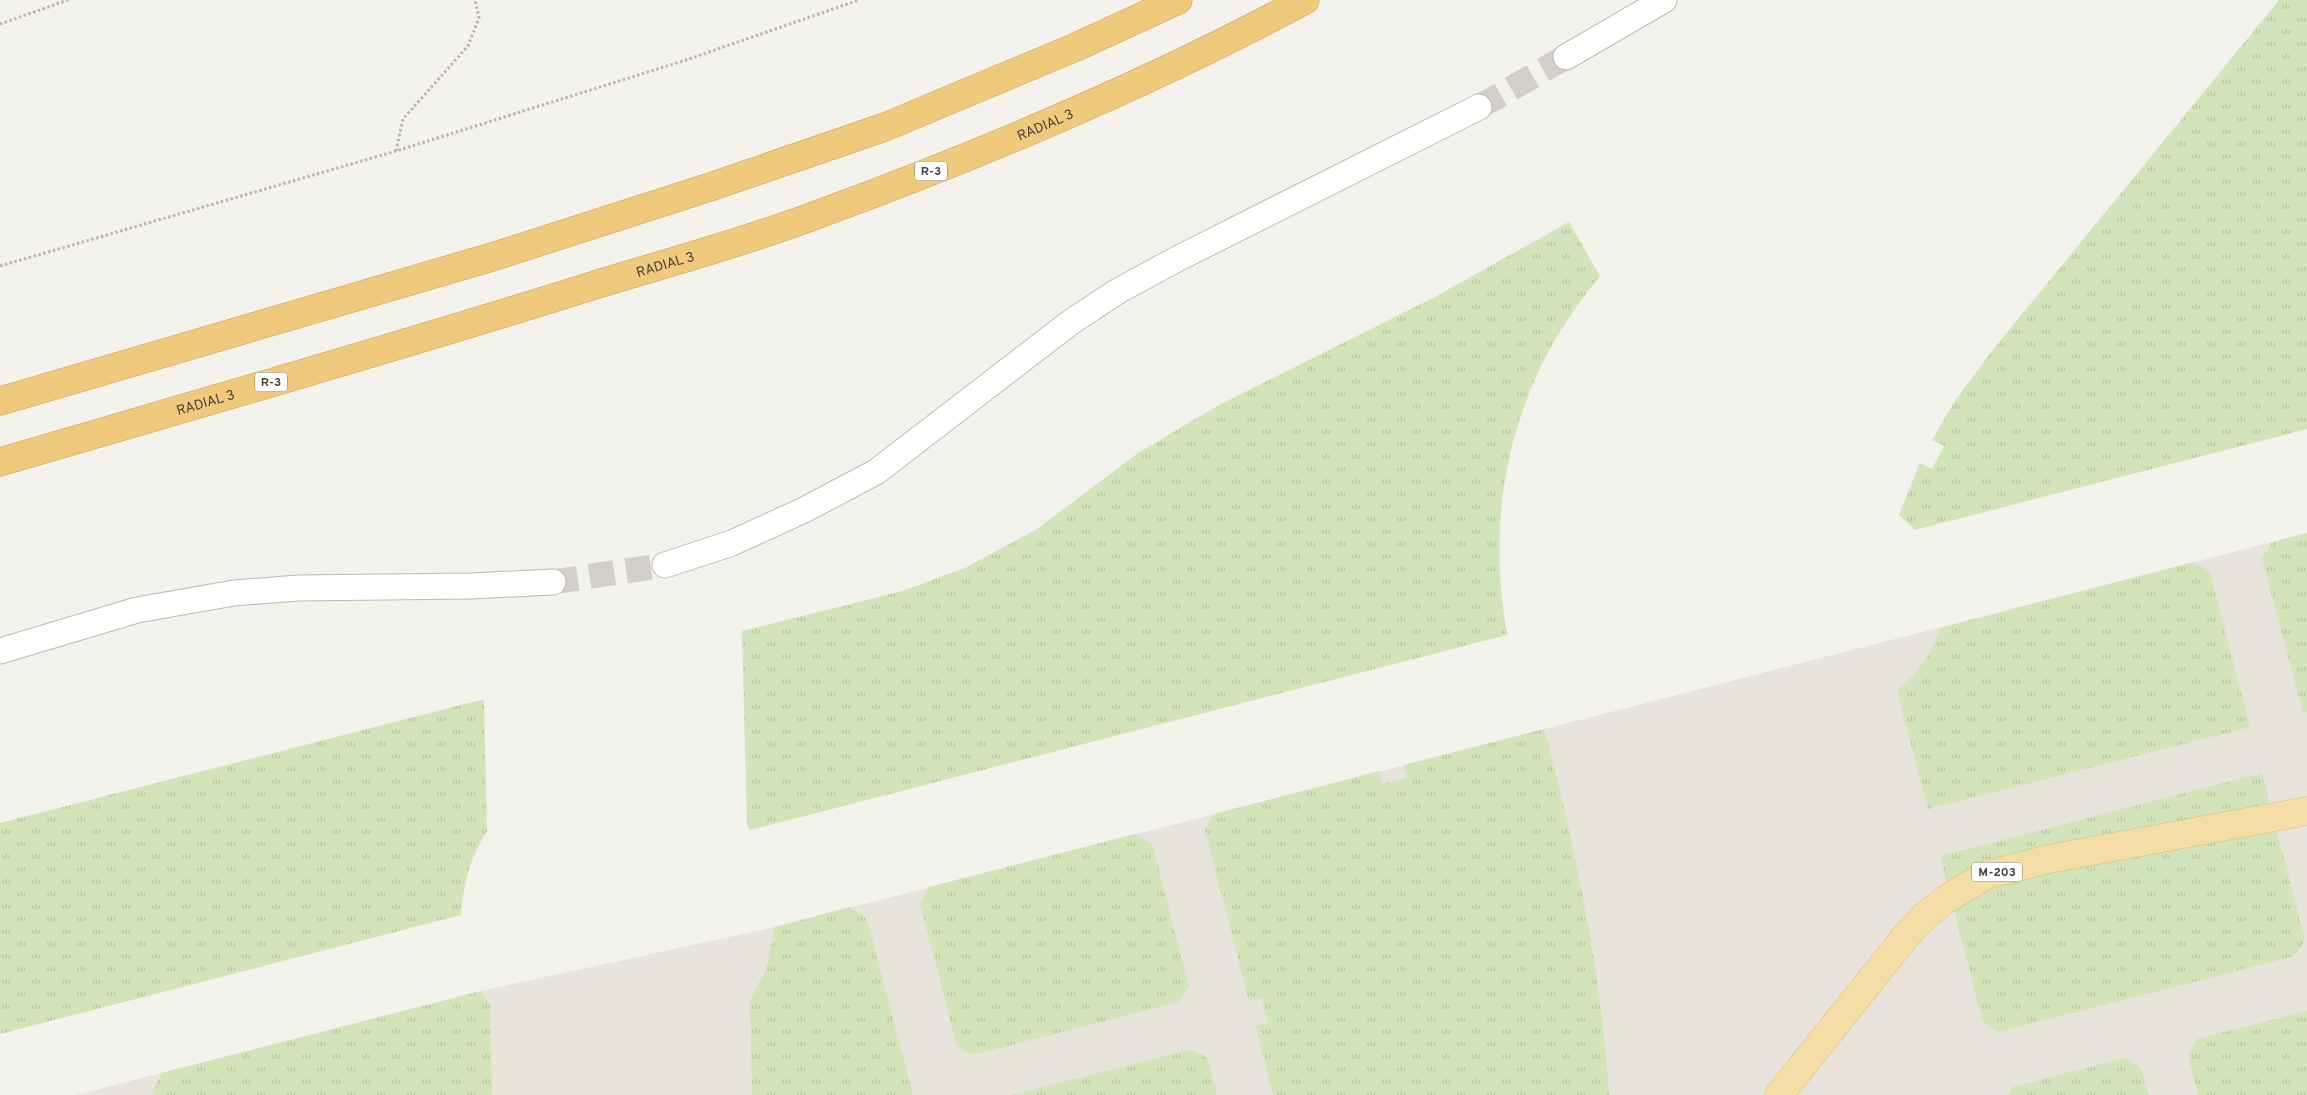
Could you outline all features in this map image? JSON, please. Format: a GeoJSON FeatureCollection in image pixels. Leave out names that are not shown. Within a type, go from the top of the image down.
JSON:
{"type":"FeatureCollection","features":[{"type":"Feature","properties":{"kind":"highway"},"geometry":{"type":"LineString","coordinates":[[0,401],[484,260],[713,186],[884,127],[1076,47],[1178,0]]}},
{"type":"Feature","properties":{"kind":"highway","name":"RADIAL 3"},"geometry":{"type":"LineString","coordinates":[[0,462],[541,302],[804,220],[961,159],[1102,101],[1243,34],[1306,0]]}},
{"type":"Feature","properties":{"kind":"main road","name":"M-203"},"geometry":{"type":"LineString","coordinates":[[1779,1095],[1906,936],[1925,916],[1972,882],[1986,875],[2048,858],[2307,811]]}},
{"type":"Feature","properties":{"kind":"street"},"geometry":{"type":"LineString","coordinates":[[1566,57],[1664,0]]}},
{"type":"Feature","properties":{"kind":"street"},"geometry":{"type":"LineString","coordinates":[[665,565],[732,543],[804,510],[876,472],[1071,322],[1118,290],[1479,107]]}},
{"type":"Feature","properties":{"kind":"street"},"geometry":{"type":"LineString","coordinates":[[0,651],[137,610],[234,593],[298,588],[471,586],[553,582]]}},
{"type":"Feature","properties":{"kind":"path"},"geometry":{"type":"LineString","coordinates":[[0,24],[68,0]]}},
{"type":"Feature","properties":{"kind":"path"},"geometry":{"type":"LineString","coordinates":[[396,151],[402,119],[468,46],[479,18],[474,0]]}},
{"type":"Feature","properties":{"kind":"path"},"geometry":{"type":"LineString","coordinates":[[0,266],[396,151],[686,60],[858,0]]}},
{"type":"Feature","properties":{"kind":"shaded area"},"geometry":{"type":"Polygon","coordinates":[[[2307,533],[2307,1095],[76,1095],[481,991],[775,927],[2307,533]]]}},
{"type":"Feature","properties":{"kind":"green space"},"geometry":{"type":"Polygon","coordinates":[[[2279,0],[2307,0],[2307,429],[1915,530],[1899,515],[1920,463],[1932,469],[1944,446],[1932,440],[1955,401],[1991,352],[2279,0]]]}},
{"type":"Feature","properties":{"kind":"green space"},"geometry":{"type":"Polygon","coordinates":[[[1569,222],[1600,276],[1570,316],[1546,357],[1526,400],[1512,445],[1503,491],[1500,538],[1501,586],[1507,635],[750,830],[747,826],[742,631],[899,592],[965,568],[1037,529],[1138,453],[1219,405],[1433,298],[1569,222]]]}},
{"type":"Feature","properties":{"kind":"green space"},"geometry":{"type":"Polygon","coordinates":[[[2307,533],[2307,712],[2303,713],[2262,558],[2272,542],[2307,533]]]}},
{"type":"Feature","properties":{"kind":"green space"},"geometry":{"type":"Polygon","coordinates":[[[2194,562],[2210,572],[2250,727],[1928,809],[1897,691],[1923,662],[1933,646],[1940,628],[2194,562]]]}},
{"type":"Feature","properties":{"kind":"green space"},"geometry":{"type":"Polygon","coordinates":[[[484,699],[487,831],[476,851],[468,872],[461,915],[0,1034],[0,823],[484,699]]]}},
{"type":"Feature","properties":{"kind":"green space"},"geometry":{"type":"Polygon","coordinates":[[[1544,729],[1567,819],[1586,910],[1600,1002],[1609,1095],[1273,1095],[1256,1026],[1268,1023],[1262,998],[1249,1001],[1205,830],[1214,814],[1379,771],[1382,784],[1407,778],[1404,765],[1544,729]]]}},
{"type":"Feature","properties":{"kind":"green space"},"geometry":{"type":"Polygon","coordinates":[[[2262,773],[2305,940],[2295,956],[1998,1032],[1983,1022],[1940,856],[2262,773]]]}},
{"type":"Feature","properties":{"kind":"green space"},"geometry":{"type":"Polygon","coordinates":[[[1135,834],[1152,844],[1189,986],[1179,1002],[972,1055],[957,1046],[920,904],[929,887],[1135,834]]]}},
{"type":"Feature","properties":{"kind":"green space"},"geometry":{"type":"Polygon","coordinates":[[[850,907],[867,919],[913,1095],[752,1095],[750,1001],[766,970],[775,927],[850,907]]]}},
{"type":"Feature","properties":{"kind":"green space"},"geometry":{"type":"Polygon","coordinates":[[[481,991],[490,1004],[492,1095],[154,1095],[152,1091],[162,1073],[481,991]]]}},
{"type":"Feature","properties":{"kind":"green space"},"geometry":{"type":"Polygon","coordinates":[[[2307,1011],[2307,1095],[2198,1095],[2188,1056],[2197,1039],[2307,1011]]]}},
{"type":"Feature","properties":{"kind":"green space"},"geometry":{"type":"Polygon","coordinates":[[[1192,1049],[1207,1058],[1217,1095],[1012,1095],[1192,1049]]]}},
{"type":"Feature","properties":{"kind":"green space"},"geometry":{"type":"Polygon","coordinates":[[[2125,1058],[2141,1068],[2148,1095],[2008,1095],[2013,1087],[2125,1058]]]}},
{"type":"Feature","properties":{"kind":"tunnel"},"geometry":{"type":"LineString","coordinates":[[1479,107],[1566,57]]}},
{"type":"Feature","properties":{"kind":"tunnel"},"geometry":{"type":"LineString","coordinates":[[553,582],[665,565]]}}]}
